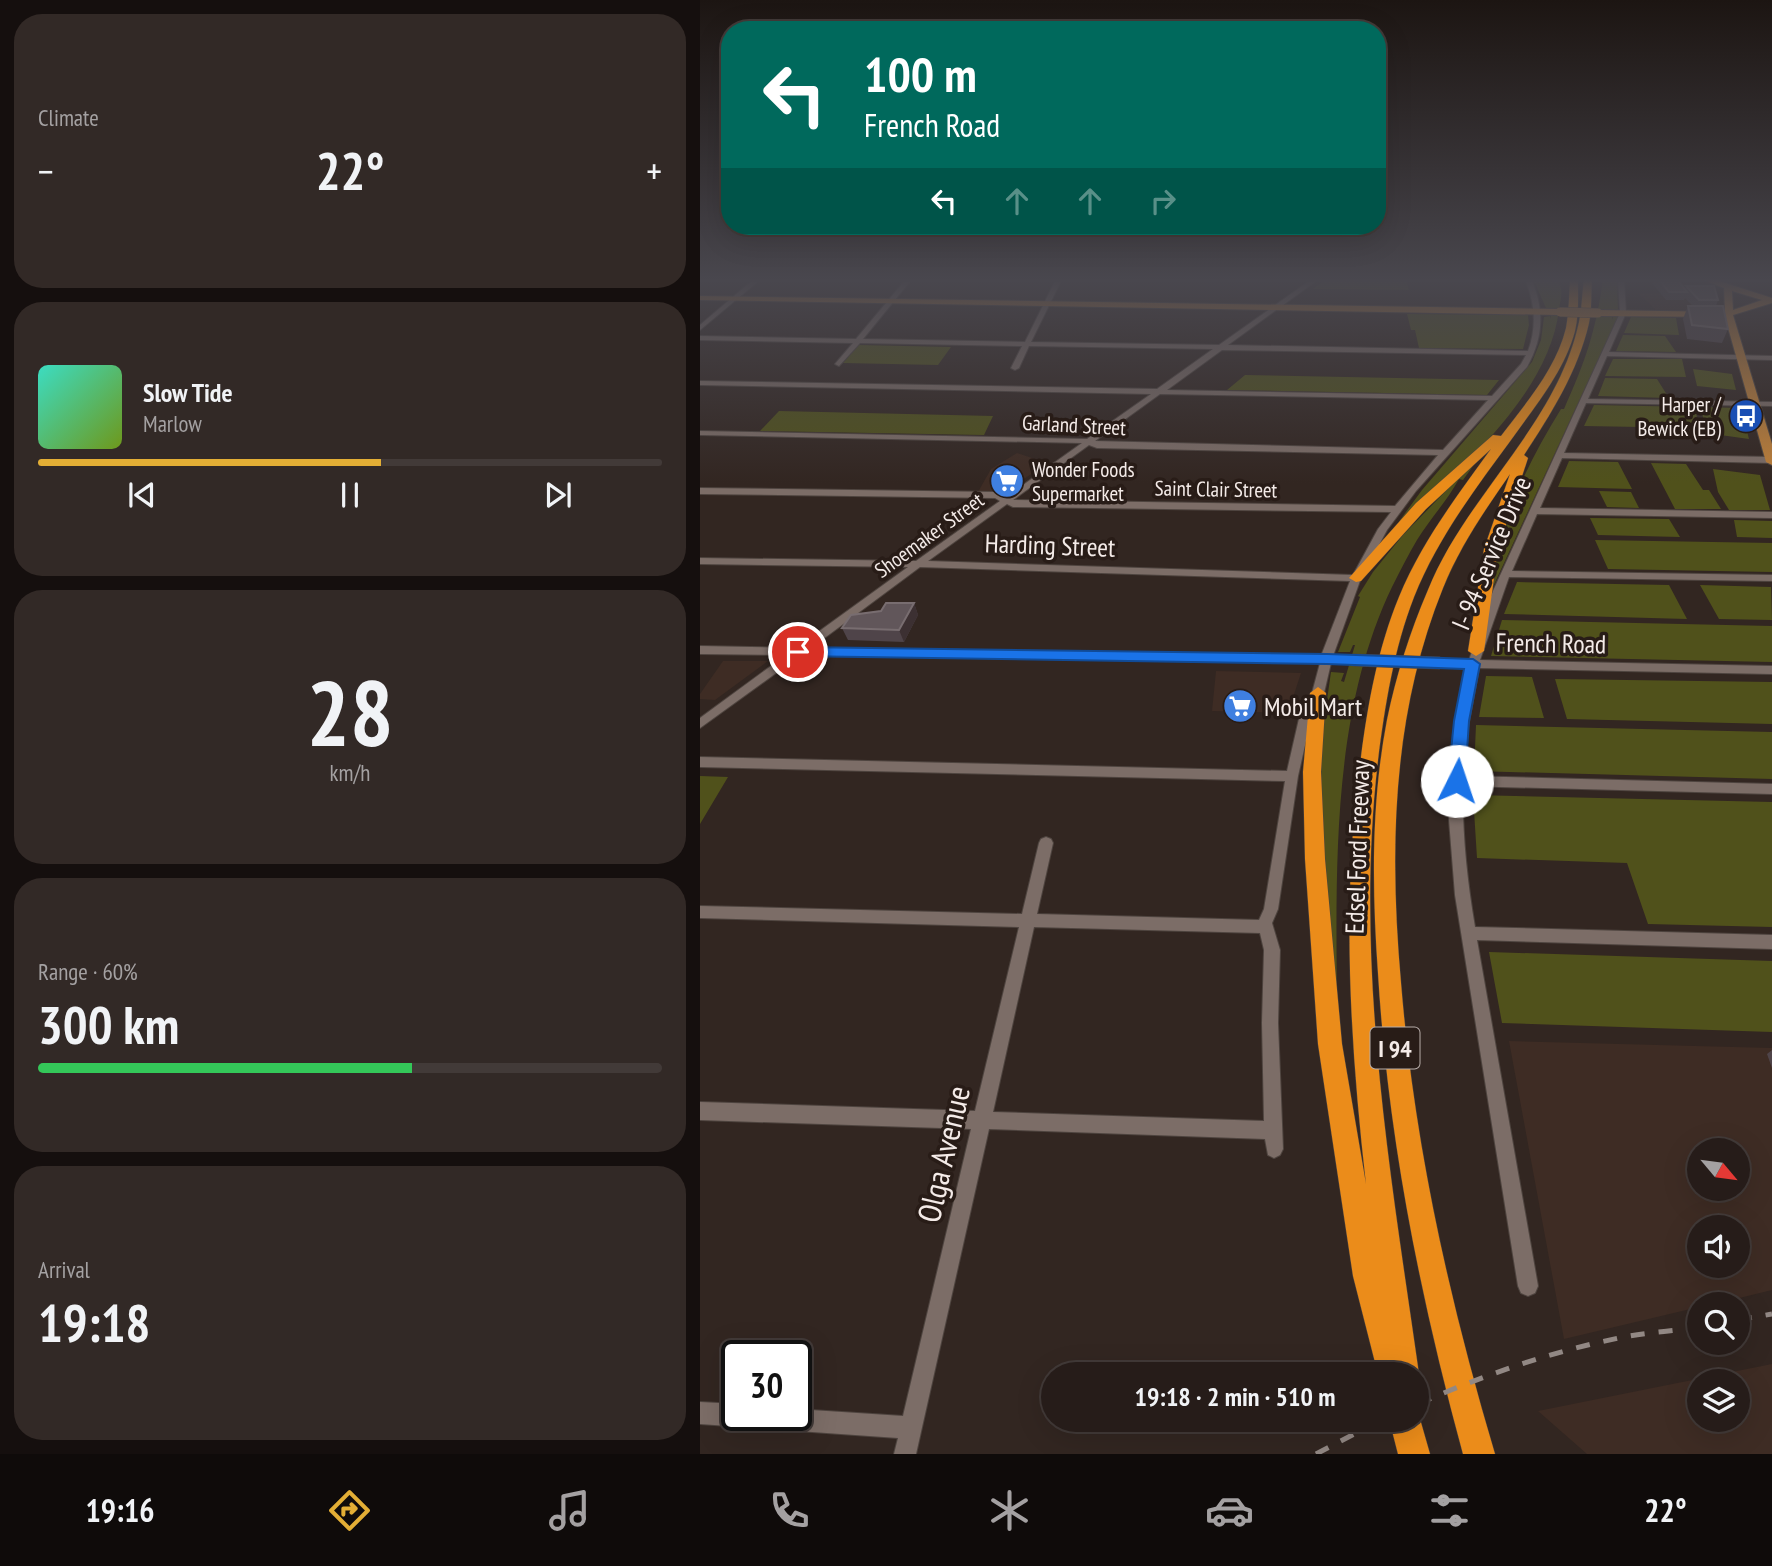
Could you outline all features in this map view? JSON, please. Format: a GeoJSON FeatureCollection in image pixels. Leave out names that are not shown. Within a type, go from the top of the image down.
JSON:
{"type":"FeatureCollection","features":[{"type":"Feature","properties":{"kind":"highway","name":"Edsel Ford Freeway"},"geometry":{"type":"LineString","coordinates":[[1402,1362],[1375,1146],[1364,1026],[1360,875],[1368,758],[1389,645],[1408,593],[1452,514],[1534,400],[1563,347]]}},
{"type":"Feature","properties":{"kind":"highway","name":"Edsel Ford Freeway"},"geometry":{"type":"LineString","coordinates":[[1479,1454],[1454,1370],[1433,1276],[1402,1109],[1391,1010],[1385,913],[1387,806],[1396,722],[1415,644],[1438,582],[1463,531],[1548,407],[1576,347]]}},
{"type":"Feature","properties":{"kind":"highway"},"geometry":{"type":"LineString","coordinates":[[1356,578],[1436,491],[1519,420]]}},
{"type":"Feature","properties":{"kind":"highway"},"geometry":{"type":"LineString","coordinates":[[1474,658],[1491,549],[1530,436]]}},
{"type":"Feature","properties":{"kind":"highway"},"geometry":{"type":"LineString","coordinates":[[1318,693],[1312,785],[1315,859],[1330,1044],[1367,1276],[1390,1362]]}},
{"type":"Feature","properties":{"kind":"highway"},"geometry":{"type":"LineString","coordinates":[[1411,1432],[1415,1454]]}},
{"type":"Feature","properties":{"kind":"main road"},"geometry":{"type":"LineString","coordinates":[[1737,347],[1772,460]]}},
{"type":"Feature","properties":{"kind":"street"},"geometry":{"type":"LineString","coordinates":[[839,364],[853,347]]}},
{"type":"Feature","properties":{"kind":"street"},"geometry":{"type":"LineString","coordinates":[[1016,368],[1026,347]]}},
{"type":"Feature","properties":{"kind":"street"},"geometry":{"type":"LineString","coordinates":[[1212,347],[1531,353]]}},
{"type":"Feature","properties":{"kind":"street","name":"Shoemaker Street"},"geometry":{"type":"LineString","coordinates":[[700,724],[1222,347]]}},
{"type":"Feature","properties":{"kind":"street"},"geometry":{"type":"LineString","coordinates":[[1274,1149],[1269,1023],[1272,950],[1265,927],[1292,776],[1307,710],[1318,693],[1327,659],[1356,578],[1382,529],[1495,398],[1531,353],[1533,347]]}},
{"type":"Feature","properties":{"kind":"street"},"geometry":{"type":"LineString","coordinates":[[1608,347],[1561,455],[1772,460]]}},
{"type":"Feature","properties":{"kind":"street"},"geometry":{"type":"LineString","coordinates":[[1605,354],[1772,358]]}},
{"type":"Feature","properties":{"kind":"street"},"geometry":{"type":"LineString","coordinates":[[700,383],[1495,398]]}},
{"type":"Feature","properties":{"kind":"street"},"geometry":{"type":"LineString","coordinates":[[1585,401],[1772,404]]}},
{"type":"Feature","properties":{"kind":"street","name":"Garland Street"},"geometry":{"type":"LineString","coordinates":[[700,433],[1082,440],[1097,445],[1446,453]]}},
{"type":"Feature","properties":{"kind":"street","name":"I- 94 Service Drive"},"geometry":{"type":"LineString","coordinates":[[1528,1286],[1467,933],[1458,852],[1457,781],[1461,721],[1474,658],[1506,574],[1561,455]]}},
{"type":"Feature","properties":{"kind":"street","name":"Saint Clair Street"},"geometry":{"type":"LineString","coordinates":[[700,491],[997,495],[1013,504],[1398,509]]}},
{"type":"Feature","properties":{"kind":"street"},"geometry":{"type":"LineString","coordinates":[[1534,511],[1772,515]]}},
{"type":"Feature","properties":{"kind":"street","name":"Harding Street"},"geometry":{"type":"LineString","coordinates":[[700,561],[918,564],[1356,578]]}},
{"type":"Feature","properties":{"kind":"street"},"geometry":{"type":"LineString","coordinates":[[1506,574],[1772,578]]}},
{"type":"Feature","properties":{"kind":"street","name":"French Road"},"geometry":{"type":"LineString","coordinates":[[700,650],[1440,663],[1474,658],[1772,670]]}},
{"type":"Feature","properties":{"kind":"street"},"geometry":{"type":"LineString","coordinates":[[700,762],[1292,776]]}},
{"type":"Feature","properties":{"kind":"street"},"geometry":{"type":"LineString","coordinates":[[1457,781],[1772,789]]}},
{"type":"Feature","properties":{"kind":"street","name":"Olga Avenue"},"geometry":{"type":"LineString","coordinates":[[905,1454],[1046,843]]}},
{"type":"Feature","properties":{"kind":"street"},"geometry":{"type":"LineString","coordinates":[[700,912],[1265,927]]}},
{"type":"Feature","properties":{"kind":"street"},"geometry":{"type":"LineString","coordinates":[[1467,933],[1772,942]]}},
{"type":"Feature","properties":{"kind":"street"},"geometry":{"type":"LineString","coordinates":[[700,1111],[1273,1130]]}},
{"type":"Feature","properties":{"kind":"street"},"geometry":{"type":"LineString","coordinates":[[700,1413],[721,1415]]}},
{"type":"Feature","properties":{"kind":"street"},"geometry":{"type":"LineString","coordinates":[[812,1421],[911,1427]]}},
{"type":"Feature","properties":{"kind":"shaded area"},"geometry":{"type":"Polygon","coordinates":[[[857,347],[951,347],[938,365],[843,363],[857,347]]]}},
{"type":"Feature","properties":{"kind":"shaded area"},"geometry":{"type":"Polygon","coordinates":[[[1419,347],[1524,347],[1523,349],[1419,347]]]}},
{"type":"Feature","properties":{"kind":"shaded area"},"geometry":{"type":"Polygon","coordinates":[[[1538,347],[1549,347],[1536,375],[1516,406],[1491,436],[1384,542],[1422,490],[1532,362],[1538,347]]]}},
{"type":"Feature","properties":{"kind":"shaded area"},"geometry":{"type":"Polygon","coordinates":[[[1588,347],[1604,347],[1492,589],[1493,573],[1514,499],[1540,444],[1561,409],[1564,409],[1588,347]]]}},
{"type":"Feature","properties":{"kind":"shaded area"},"geometry":{"type":"Polygon","coordinates":[[[1618,347],[1672,347],[1676,352],[1616,351],[1618,347]]]}},
{"type":"Feature","properties":{"kind":"shaded area"},"geometry":{"type":"Polygon","coordinates":[[[1613,359],[1682,359],[1686,377],[1605,376],[1613,359]]]}},
{"type":"Feature","properties":{"kind":"shaded area"},"geometry":{"type":"Polygon","coordinates":[[[1693,369],[1732,374],[1736,390],[1697,386],[1693,369]]]}},
{"type":"Feature","properties":{"kind":"shaded area"},"geometry":{"type":"Polygon","coordinates":[[[1245,375],[1499,380],[1487,395],[1227,390],[1245,375]]]}},
{"type":"Feature","properties":{"kind":"shaded area"},"geometry":{"type":"Polygon","coordinates":[[[1605,378],[1657,379],[1669,398],[1598,396],[1605,378]]]}},
{"type":"Feature","properties":{"kind":"shaded area"},"geometry":{"type":"Polygon","coordinates":[[[1594,405],[1695,407],[1699,428],[1584,426],[1594,405]]]}},
{"type":"Feature","properties":{"kind":"shaded area"},"geometry":{"type":"Polygon","coordinates":[[[1701,407],[1741,408],[1749,439],[1706,433],[1701,407]]]}},
{"type":"Feature","properties":{"kind":"shaded area"},"geometry":{"type":"Polygon","coordinates":[[[779,411],[993,416],[984,435],[760,431],[779,411]]]}},
{"type":"Feature","properties":{"kind":"shaded area"},"geometry":{"type":"Polygon","coordinates":[[[1017,453],[1047,463],[1005,492],[978,492],[991,469],[1017,453]]]}},
{"type":"Feature","properties":{"kind":"shaded area"},"geometry":{"type":"Polygon","coordinates":[[[1569,461],[1618,462],[1632,489],[1558,487],[1569,461]]]}},
{"type":"Feature","properties":{"kind":"shaded area"},"geometry":{"type":"Polygon","coordinates":[[[1651,463],[1686,464],[1703,490],[1709,490],[1721,509],[1675,509],[1651,463]]]}},
{"type":"Feature","properties":{"kind":"shaded area"},"geometry":{"type":"Polygon","coordinates":[[[1471,465],[1473,466],[1463,480],[1459,479],[1422,532],[1401,569],[1372,636],[1358,687],[1341,793],[1337,1008],[1319,894],[1321,742],[1331,672],[1344,673],[1341,681],[1344,682],[1355,645],[1350,652],[1338,652],[1360,597],[1358,596],[1373,572],[1403,535],[1471,465]]]}},
{"type":"Feature","properties":{"kind":"shaded area"},"geometry":{"type":"Polygon","coordinates":[[[1713,469],[1760,475],[1770,510],[1729,510],[1718,492],[1713,469]]]}},
{"type":"Feature","properties":{"kind":"shaded area"},"geometry":{"type":"Polygon","coordinates":[[[1599,491],[1631,492],[1639,508],[1607,507],[1599,491]]]}},
{"type":"Feature","properties":{"kind":"shaded area"},"geometry":{"type":"Polygon","coordinates":[[[1590,518],[1669,519],[1680,537],[1598,535],[1590,518]]]}},
{"type":"Feature","properties":{"kind":"shaded area"},"geometry":{"type":"Polygon","coordinates":[[[1734,520],[1772,521],[1772,538],[1737,537],[1734,520]]]}},
{"type":"Feature","properties":{"kind":"shaded area"},"geometry":{"type":"Polygon","coordinates":[[[1595,540],[1772,543],[1772,572],[1608,569],[1595,540]]]}},
{"type":"Feature","properties":{"kind":"shaded area"},"geometry":{"type":"Polygon","coordinates":[[[1517,582],[1669,585],[1687,619],[1504,614],[1517,582]]]}},
{"type":"Feature","properties":{"kind":"shaded area"},"geometry":{"type":"Polygon","coordinates":[[[1700,585],[1771,587],[1772,620],[1719,619],[1700,585]]]}},
{"type":"Feature","properties":{"kind":"shaded area"},"geometry":{"type":"Polygon","coordinates":[[[1502,620],[1772,626],[1772,662],[1491,656],[1502,620]]]}},
{"type":"Feature","properties":{"kind":"shaded area"},"geometry":{"type":"Polygon","coordinates":[[[723,661],[768,661],[715,700],[700,699],[700,694],[723,661]]]}},
{"type":"Feature","properties":{"kind":"shaded area"},"geometry":{"type":"Polygon","coordinates":[[[1216,671],[1301,673],[1288,713],[1212,711],[1216,671]]]}},
{"type":"Feature","properties":{"kind":"shaded area"},"geometry":{"type":"Polygon","coordinates":[[[1486,676],[1532,677],[1544,718],[1479,717],[1486,676]]]}},
{"type":"Feature","properties":{"kind":"shaded area"},"geometry":{"type":"Polygon","coordinates":[[[1555,679],[1772,682],[1772,724],[1567,719],[1555,679]]]}},
{"type":"Feature","properties":{"kind":"shaded area"},"geometry":{"type":"Polygon","coordinates":[[[1476,725],[1772,732],[1772,779],[1474,771],[1476,725]]]}},
{"type":"Feature","properties":{"kind":"shaded area"},"geometry":{"type":"Polygon","coordinates":[[[700,776],[728,777],[700,824],[700,776]]]}},
{"type":"Feature","properties":{"kind":"shaded area"},"geometry":{"type":"Polygon","coordinates":[[[1473,795],[1772,802],[1772,927],[1648,924],[1627,863],[1477,858],[1473,795]]]}},
{"type":"Feature","properties":{"kind":"shaded area"},"geometry":{"type":"Polygon","coordinates":[[[1489,952],[1772,961],[1772,1032],[1502,1023],[1489,952]]]}},
{"type":"Feature","properties":{"kind":"shaded area"},"geometry":{"type":"Polygon","coordinates":[[[1509,1041],[1772,1048],[1772,1290],[1750,1295],[1750,1292],[1687,1292],[1687,1310],[1564,1339],[1509,1041]]]}},
{"type":"Feature","properties":{"kind":"shaded area"},"geometry":{"type":"Polygon","coordinates":[[[1772,1364],[1772,1454],[1587,1454],[1538,1411],[1687,1381],[1687,1432],[1750,1432],[1750,1369],[1747,1369],[1772,1364]]]}},
{"type":"Feature","properties":{"kind":"building"},"geometry":{"type":"Polygon","coordinates":[[[886,603],[914,603],[899,630],[842,628],[851,615],[881,611],[886,603]]]}},
{"type":"Feature","properties":{"kind":"railway"},"geometry":{"type":"LineString","coordinates":[[1750,1318],[1772,1314]]}},
{"type":"Feature","properties":{"kind":"railway"},"geometry":{"type":"LineString","coordinates":[[1429,1399],[1495,1373],[1575,1348],[1629,1336],[1687,1329]]}},
{"type":"Feature","properties":{"kind":"railway"},"geometry":{"type":"LineString","coordinates":[[1316,1454],[1358,1432]]}},
{"type":"Feature","properties":{"kind":"place","name":"Harper / Bewick (EB)"},"geometry":{"type":"Point","coordinates":[1746,416]}},
{"type":"Feature","properties":{"kind":"place","name":"Wonder Foods Supermarket"},"geometry":{"type":"Point","coordinates":[1007,481]}},
{"type":"Feature","properties":{"kind":"place","name":"Mobil Mart"},"geometry":{"type":"Point","coordinates":[1240,706]}},
{"type":"Feature","properties":{"kind":"route"},"geometry":{"type":"LineString","coordinates":[[798,652],[1327,659],[1473,664],[1461,721],[1457,781]]}}]}
